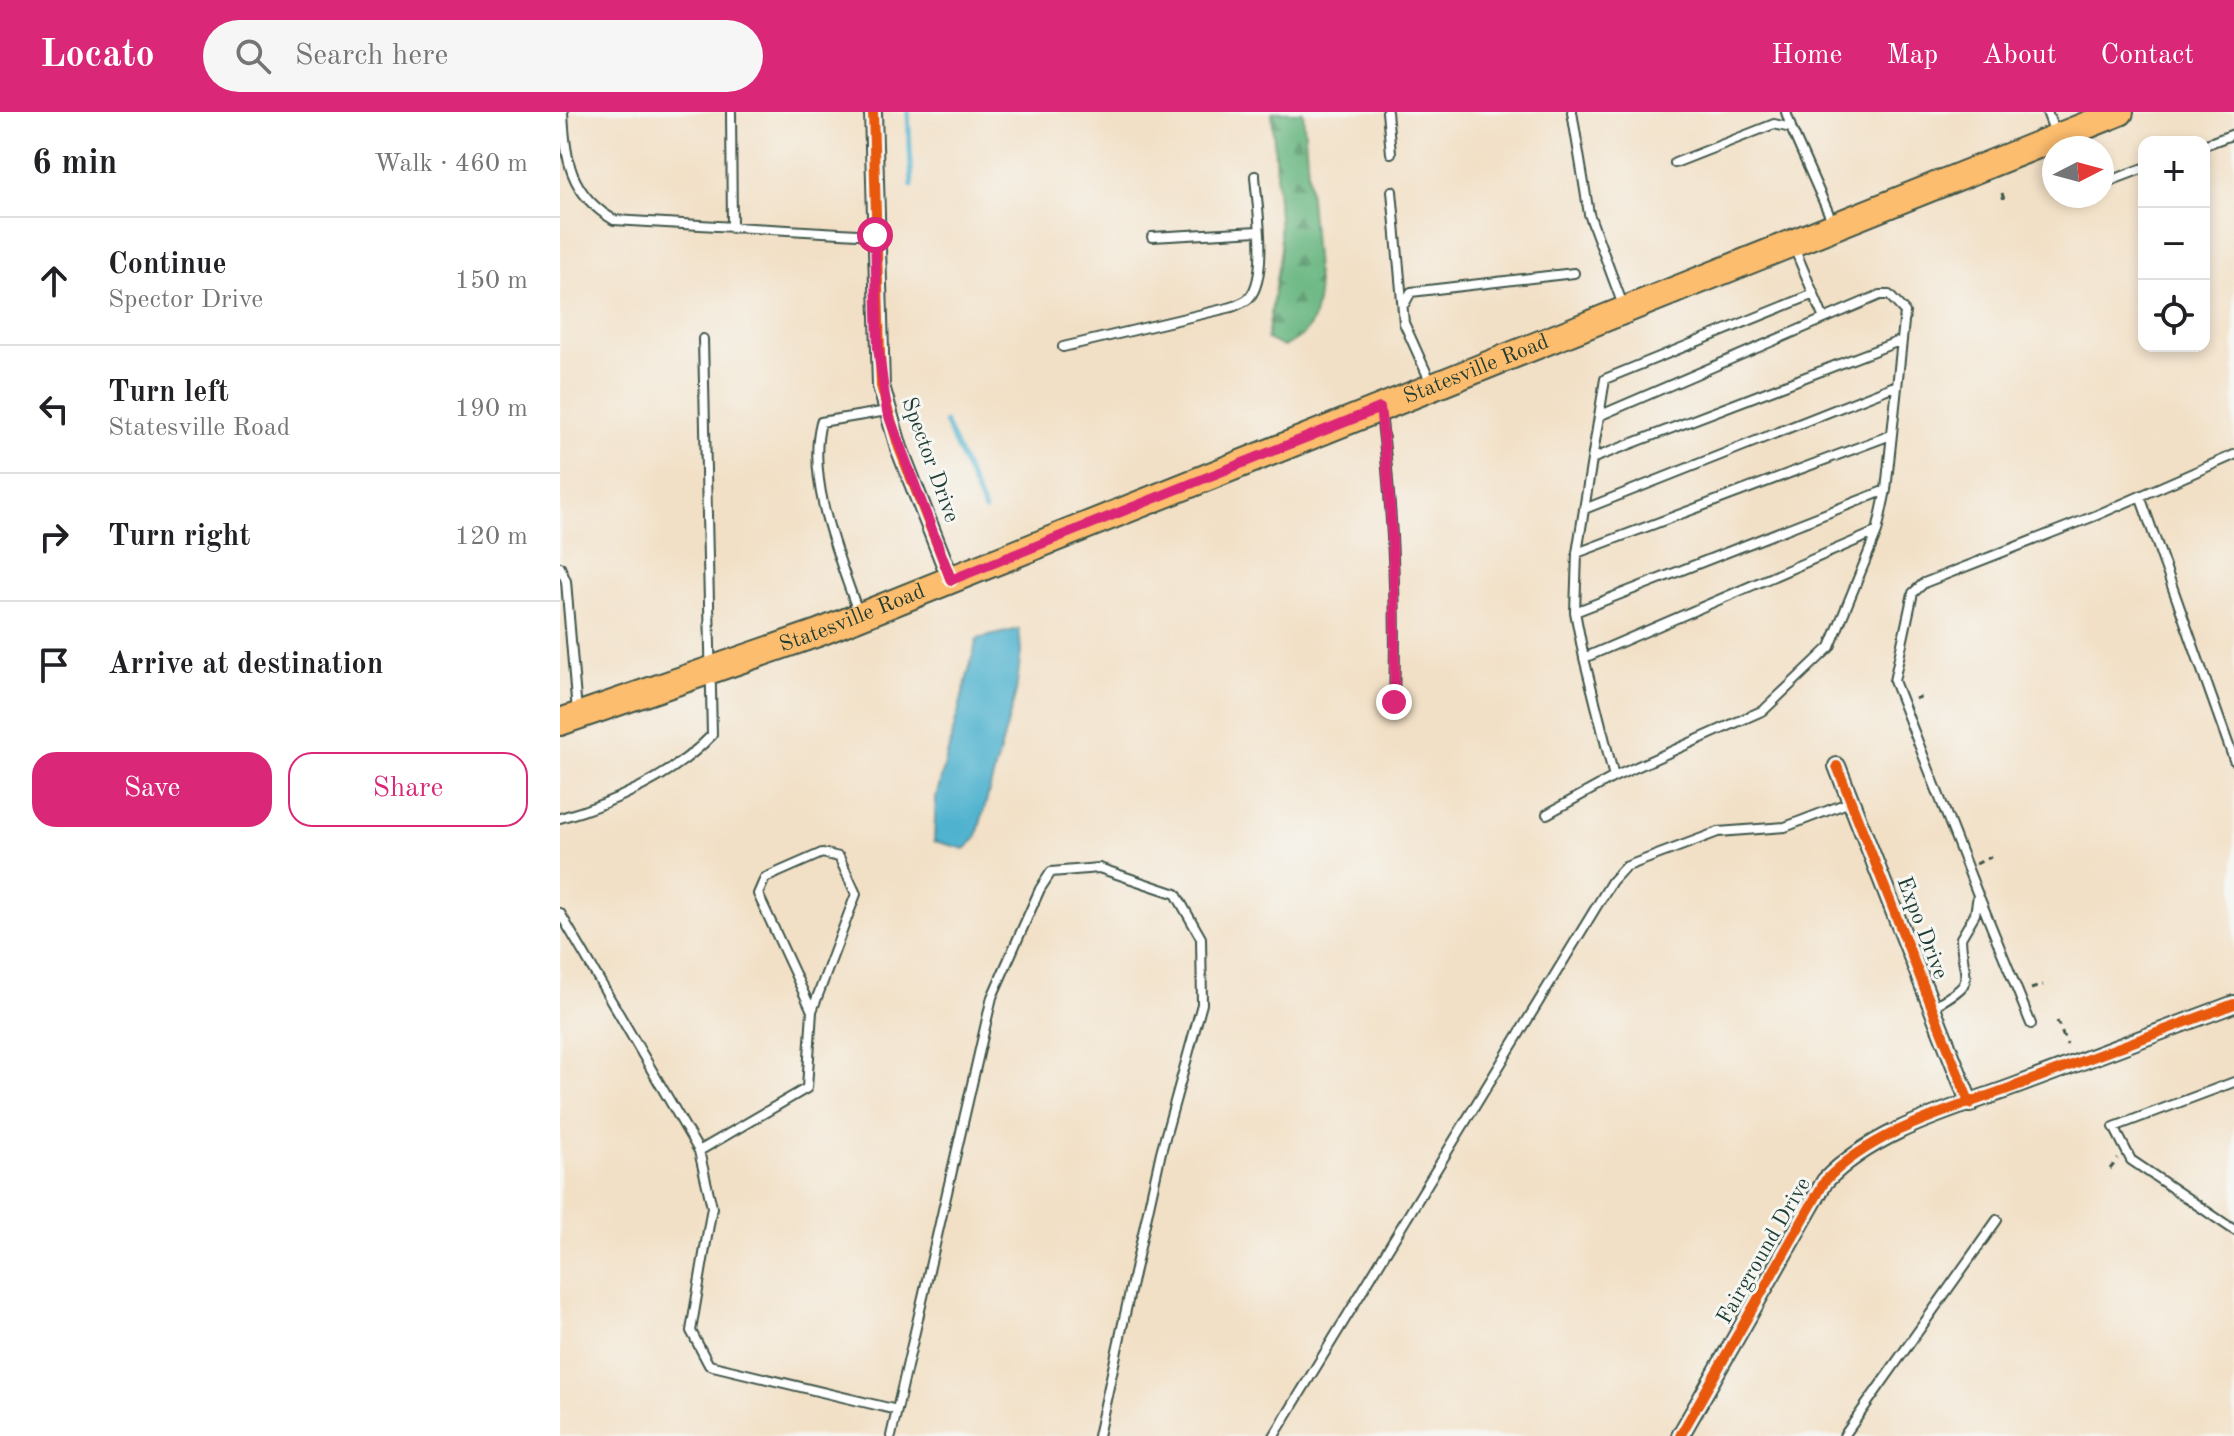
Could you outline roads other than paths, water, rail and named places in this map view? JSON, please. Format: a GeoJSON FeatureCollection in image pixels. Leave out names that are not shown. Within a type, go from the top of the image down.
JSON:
{"type":"FeatureCollection","features":[{"type":"Feature","properties":{"kind":"main road","name":"Statesville Road"},"geometry":{"type":"LineString","coordinates":[[2067,136],[2120,112]]}},
{"type":"Feature","properties":{"kind":"main road","name":"Statesville Road"},"geometry":{"type":"LineString","coordinates":[[568,719],[709,672],[860,616],[2042,147]]}},
{"type":"Feature","properties":{"kind":"street","name":"Spector Drive"},"geometry":{"type":"LineString","coordinates":[[873,112],[878,348],[887,411],[951,580]]}},
{"type":"Feature","properties":{"kind":"street","name":"Expo Drive"},"geometry":{"type":"LineString","coordinates":[[1837,766],[1970,1104]]}},
{"type":"Feature","properties":{"kind":"street","name":"Fairground Drive"},"geometry":{"type":"LineString","coordinates":[[1680,1436],[1825,1181],[1844,1162],[1870,1145],[1970,1104],[2234,1004]]}},
{"type":"Feature","properties":{"kind":"lane"},"geometry":{"type":"LineString","coordinates":[[563,112],[567,167],[582,195],[614,220],[875,235]]}},
{"type":"Feature","properties":{"kind":"lane"},"geometry":{"type":"LineString","coordinates":[[731,112],[732,228]]}},
{"type":"Feature","properties":{"kind":"lane"},"geometry":{"type":"LineString","coordinates":[[1387,112],[1391,153]]}},
{"type":"Feature","properties":{"kind":"lane"},"geometry":{"type":"LineString","coordinates":[[1572,112],[1589,214],[1626,313]]}},
{"type":"Feature","properties":{"kind":"lane"},"geometry":{"type":"LineString","coordinates":[[1786,112],[1835,228]]}},
{"type":"Feature","properties":{"kind":"lane"},"geometry":{"type":"LineString","coordinates":[[2047,112],[2053,136]]}},
{"type":"Feature","properties":{"kind":"lane"},"geometry":{"type":"LineString","coordinates":[[1675,163],[1774,124],[1791,128]]}},
{"type":"Feature","properties":{"kind":"lane"},"geometry":{"type":"LineString","coordinates":[[2210,143],[2234,134]]}},
{"type":"Feature","properties":{"kind":"lane"},"geometry":{"type":"LineString","coordinates":[[2114,179],[2138,170]]}},
{"type":"Feature","properties":{"kind":"lane"},"geometry":{"type":"LineString","coordinates":[[1063,347],[1232,307],[1249,300],[1258,283],[1255,176]]}},
{"type":"Feature","properties":{"kind":"lane"},"geometry":{"type":"LineString","coordinates":[[1392,191],[1404,323],[1433,387]]}},
{"type":"Feature","properties":{"kind":"lane"},"geometry":{"type":"LineString","coordinates":[[1152,237],[1258,231]]}},
{"type":"Feature","properties":{"kind":"lane"},"geometry":{"type":"LineString","coordinates":[[1793,245],[1824,319]]}},
{"type":"Feature","properties":{"kind":"lane"},"geometry":{"type":"LineString","coordinates":[[1404,303],[1411,292],[1574,273]]}},
{"type":"Feature","properties":{"kind":"lane"},"geometry":{"type":"LineString","coordinates":[[1614,777],[1575,612],[1577,553],[1587,508],[1605,379],[1814,294]]}},
{"type":"Feature","properties":{"kind":"lane"},"geometry":{"type":"LineString","coordinates":[[1547,814],[1614,777],[1764,710],[1830,647],[1877,532],[1886,490],[1905,312],[1889,295],[1824,319],[1601,415]]}},
{"type":"Feature","properties":{"kind":"lane"},"geometry":{"type":"LineString","coordinates":[[560,818],[660,776],[701,747],[712,735],[703,339]]}},
{"type":"Feature","properties":{"kind":"lane"},"geometry":{"type":"LineString","coordinates":[[1594,458],[1902,340]]}},
{"type":"Feature","properties":{"kind":"lane"},"geometry":{"type":"LineString","coordinates":[[1587,508],[1897,385]]}},
{"type":"Feature","properties":{"kind":"lane"},"geometry":{"type":"LineString","coordinates":[[1380,408],[1391,493],[1397,601],[1394,702]]}},
{"type":"Feature","properties":{"kind":"lane"},"geometry":{"type":"LineString","coordinates":[[860,616],[826,523],[817,439],[821,422],[887,411]]}},
{"type":"Feature","properties":{"kind":"lane"},"geometry":{"type":"LineString","coordinates":[[1577,553],[1891,435]]}},
{"type":"Feature","properties":{"kind":"lane"},"geometry":{"type":"LineString","coordinates":[[2031,1024],[1894,681],[1913,593],[1924,583],[2234,455]]}},
{"type":"Feature","properties":{"kind":"lane"},"geometry":{"type":"LineString","coordinates":[[1575,612],[1886,490]]}},
{"type":"Feature","properties":{"kind":"lane"},"geometry":{"type":"LineString","coordinates":[[2140,496],[2234,760]]}},
{"type":"Feature","properties":{"kind":"lane"},"geometry":{"type":"LineString","coordinates":[[1584,658],[1877,532]]}},
{"type":"Feature","properties":{"kind":"lane"},"geometry":{"type":"LineString","coordinates":[[560,567],[566,581],[568,719]]}},
{"type":"Feature","properties":{"kind":"lane"},"geometry":{"type":"LineString","coordinates":[[1274,1436],[1612,881],[1625,867],[1718,832],[1785,827],[1851,802]]}},
{"type":"Feature","properties":{"kind":"lane"},"geometry":{"type":"LineString","coordinates":[[699,1151],[807,1088],[812,1011],[856,894],[839,857],[822,853],[765,878],[758,894],[812,1011]]}},
{"type":"Feature","properties":{"kind":"lane"},"geometry":{"type":"LineString","coordinates":[[891,1436],[992,997],[1040,889],[1051,872],[1099,868],[1176,894],[1201,938],[1202,1004],[1161,1152],[1098,1436]]}},
{"type":"Feature","properties":{"kind":"lane"},"geometry":{"type":"LineString","coordinates":[[1932,1007],[1960,992],[1966,982],[1968,974],[1961,938],[1975,914],[1978,895]]}},
{"type":"Feature","properties":{"kind":"lane"},"geometry":{"type":"LineString","coordinates":[[560,913],[699,1151],[712,1207],[691,1331],[709,1365],[897,1410]]}},
{"type":"Feature","properties":{"kind":"lane"},"geometry":{"type":"LineString","coordinates":[[2234,1082],[2114,1127],[2131,1160],[2234,1230]]}},
{"type":"Feature","properties":{"kind":"lane"},"geometry":{"type":"LineString","coordinates":[[1844,1436],[1997,1220]]}},
{"type":"Feature","properties":{"kind":"water"},"geometry":{"type":"Polygon","coordinates":[[[1019,629],[1021,651],[1016,692],[976,839],[965,849],[934,841],[936,798],[977,639],[1019,629]]]}},
{"type":"Feature","properties":{"kind":"waterway"},"geometry":{"type":"LineString","coordinates":[[908,112],[912,186]]}},
{"type":"Feature","properties":{"kind":"waterway"},"geometry":{"type":"LineString","coordinates":[[945,422],[985,511]]}}]}
